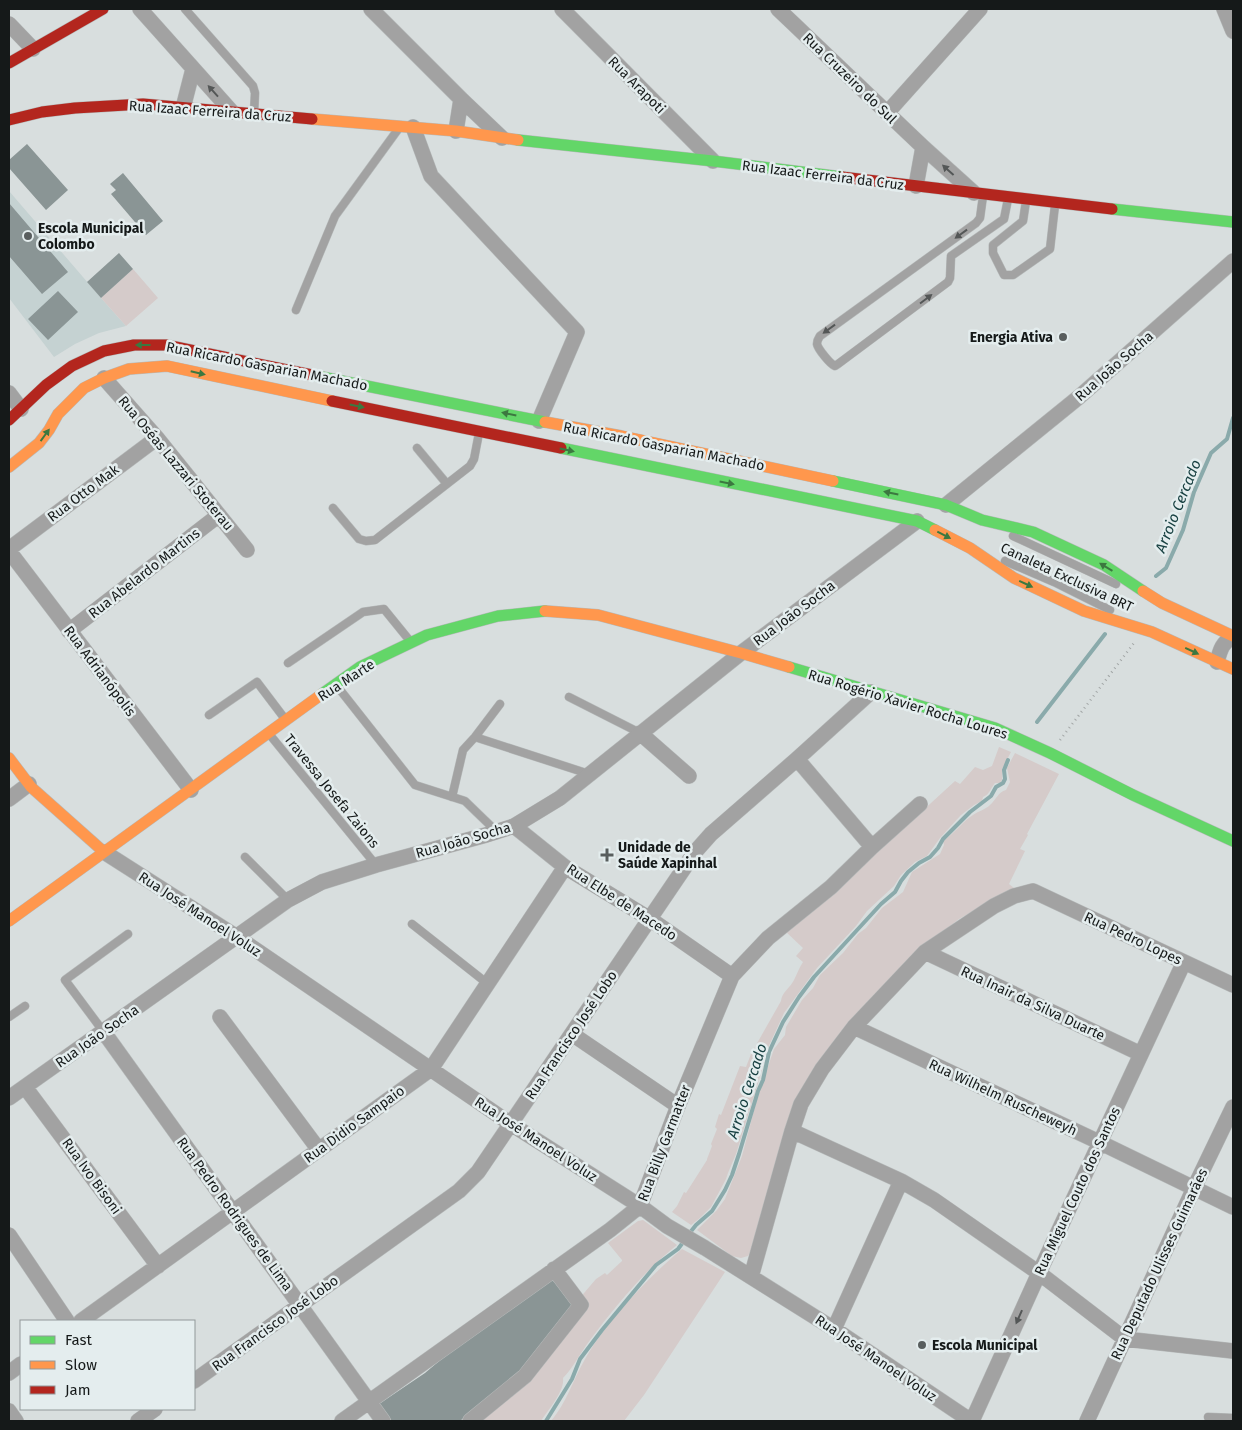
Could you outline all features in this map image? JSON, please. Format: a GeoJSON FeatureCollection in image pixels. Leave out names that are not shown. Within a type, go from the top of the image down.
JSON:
{"type":"FeatureCollection","features":[{"type":"Feature","properties":{"kind":"street"},"geometry":{"type":"LineString","coordinates":[[9,63],[102,9]]}},
{"type":"Feature","properties":{"kind":"street"},"geometry":{"type":"LineString","coordinates":[[140,9],[232,112]]}},
{"type":"Feature","properties":{"kind":"street"},"geometry":{"type":"LineString","coordinates":[[371,9],[502,138]]}},
{"type":"Feature","properties":{"kind":"street","name":"Rua Arapoti"},"geometry":{"type":"LineString","coordinates":[[562,9],[713,161]]}},
{"type":"Feature","properties":{"kind":"street","name":"Rua Cruzeiro do Sul"},"geometry":{"type":"LineString","coordinates":[[778,9],[923,147],[979,194]]}},
{"type":"Feature","properties":{"kind":"street"},"geometry":{"type":"LineString","coordinates":[[887,113],[980,9]]}},
{"type":"Feature","properties":{"kind":"street"},"geometry":{"type":"LineString","coordinates":[[1224,9],[1233,31]]}},
{"type":"Feature","properties":{"kind":"street"},"geometry":{"type":"LineString","coordinates":[[9,24],[33,49]]}},
{"type":"Feature","properties":{"kind":"street"},"geometry":{"type":"LineString","coordinates":[[183,108],[193,69]]}},
{"type":"Feature","properties":{"kind":"street"},"geometry":{"type":"LineString","coordinates":[[456,131],[461,99]]}},
{"type":"Feature","properties":{"kind":"street","name":"Rua Izaac Ferreira da Cruz"},"geometry":{"type":"LineString","coordinates":[[9,120],[62,108],[102,104],[143,104],[456,131],[1055,203],[1233,222]]}},
{"type":"Feature","properties":{"kind":"street"},"geometry":{"type":"LineString","coordinates":[[407,127],[431,176],[577,332],[540,421]]}},
{"type":"Feature","properties":{"kind":"street"},"geometry":{"type":"LineString","coordinates":[[916,186],[923,147]]}},
{"type":"Feature","properties":{"kind":"street","name":"Rua João Socha"},"geometry":{"type":"LineString","coordinates":[[946,505],[1086,390],[1233,261]]}},
{"type":"Feature","properties":{"kind":"street","name":"Rua Ricardo Gasparian Machado"},"geometry":{"type":"LineString","coordinates":[[9,420],[46,385],[72,366],[104,351],[134,344],[166,345],[640,440],[946,505],[982,520],[1033,532],[1104,565],[1162,603],[1233,637]]}},
{"type":"Feature","properties":{"kind":"street","name":"Rua Ricardo Gasparian Machado"},"geometry":{"type":"LineString","coordinates":[[9,467],[39,443],[58,414],[84,388],[129,369],[167,366],[917,521],[970,548],[1014,578],[1084,611],[1148,631],[1233,669]]}},
{"type":"Feature","properties":{"kind":"street","name":"Rua Oséas Lazzari Stoterau"},"geometry":{"type":"LineString","coordinates":[[104,378],[157,438],[247,550]]}},
{"type":"Feature","properties":{"kind":"street"},"geometry":{"type":"LineString","coordinates":[[9,393],[21,409]]}},
{"type":"Feature","properties":{"kind":"street","name":"Rua Otto Mak"},"geometry":{"type":"LineString","coordinates":[[9,550],[157,438]]}},
{"type":"Feature","properties":{"kind":"street","name":"Rua Abelardo Martins"},"geometry":{"type":"LineString","coordinates":[[69,630],[219,515]]}},
{"type":"Feature","properties":{"kind":"street","name":"Rua João Socha"},"geometry":{"type":"LineString","coordinates":[[9,1098],[288,900],[322,882],[514,826],[560,798],[741,654],[917,521]]}},
{"type":"Feature","properties":{"kind":"street","name":"Rua Adrianópolis"},"geometry":{"type":"LineString","coordinates":[[9,550],[191,790]]}},
{"type":"Feature","properties":{"kind":"street","name":"Rua Marte"},"geometry":{"type":"LineString","coordinates":[[9,921],[360,667],[427,635],[498,616],[540,611],[598,615],[741,654]]}},
{"type":"Feature","properties":{"kind":"street"},"geometry":{"type":"LineString","coordinates":[[1218,662],[1223,645],[1228,639],[1233,637]]}},
{"type":"Feature","properties":{"kind":"street","name":"Rua Rogério Xavier Rocha Loures"},"geometry":{"type":"LineString","coordinates":[[741,654],[995,728],[1233,841]]}},
{"type":"Feature","properties":{"kind":"street","name":"Rua Francisco José Lobo"},"geometry":{"type":"LineString","coordinates":[[195,1380],[459,1191],[478,1172],[695,852],[711,834],[871,692]]}},
{"type":"Feature","properties":{"kind":"street"},"geometry":{"type":"LineString","coordinates":[[640,733],[689,776]]}},
{"type":"Feature","properties":{"kind":"street"},"geometry":{"type":"LineString","coordinates":[[9,758],[29,784],[104,852]]}},
{"type":"Feature","properties":{"kind":"street"},"geometry":{"type":"LineString","coordinates":[[797,759],[872,847]]}},
{"type":"Feature","properties":{"kind":"street"},"geometry":{"type":"LineString","coordinates":[[9,799],[29,784]]}},
{"type":"Feature","properties":{"kind":"street","name":"Rua Billy Garmatter"},"geometry":{"type":"LineString","coordinates":[[342,1421],[610,1230],[640,1206],[678,1106],[732,976],[768,938],[831,887],[920,804]]}},
{"type":"Feature","properties":{"kind":"street","name":"Rua Elbe de Macedo"},"geometry":{"type":"LineString","coordinates":[[514,826],[565,867],[650,919],[732,976]]}},
{"type":"Feature","properties":{"kind":"street","name":"Rua José Manoel Voluz"},"geometry":{"type":"LineString","coordinates":[[104,852],[237,937],[511,1124],[640,1206],[667,1226],[834,1329],[972,1421]]}},
{"type":"Feature","properties":{"kind":"street","name":"Rua Didio Sampaio"},"geometry":{"type":"LineString","coordinates":[[82,1320],[431,1069],[565,867]]}},
{"type":"Feature","properties":{"kind":"street","name":"Rua Pedro Lopes"},"geometry":{"type":"LineString","coordinates":[[925,952],[994,906],[1014,896],[1033,891],[1233,985]]}},
{"type":"Feature","properties":{"kind":"street"},"geometry":{"type":"LineString","coordinates":[[751,1277],[801,1104],[822,1069],[854,1027],[925,952]]}},
{"type":"Feature","properties":{"kind":"street","name":"Rua Inair da Silva Duarte"},"geometry":{"type":"LineString","coordinates":[[925,952],[1141,1054]]}},
{"type":"Feature","properties":{"kind":"street","name":"Rua Miguel Couto dos Santos"},"geometry":{"type":"LineString","coordinates":[[972,1421],[1038,1273],[1184,962]]}},
{"type":"Feature","properties":{"kind":"street"},"geometry":{"type":"LineString","coordinates":[[220,1017],[319,1150]]}},
{"type":"Feature","properties":{"kind":"street","name":"Rua Wilhelm Ruscheweyh"},"geometry":{"type":"LineString","coordinates":[[854,1027],[1233,1207]]}},
{"type":"Feature","properties":{"kind":"street","name":"Rua Pedro Rodrigues de Lima"},"geometry":{"type":"LineString","coordinates":[[103,1031],[383,1421]]}},
{"type":"Feature","properties":{"kind":"street"},"geometry":{"type":"LineString","coordinates":[[572,1034],[678,1106]]}},
{"type":"Feature","properties":{"kind":"street","name":"Rua Ivo Bisoni"},"geometry":{"type":"LineString","coordinates":[[26,1086],[158,1266]]}},
{"type":"Feature","properties":{"kind":"street","name":"Rua Deputado Ulisses Guimarães"},"geometry":{"type":"LineString","coordinates":[[1087,1421],[1233,1107]]}},
{"type":"Feature","properties":{"kind":"street"},"geometry":{"type":"LineString","coordinates":[[792,1132],[901,1181],[934,1200],[1038,1273],[1125,1339],[1233,1351]]}},
{"type":"Feature","properties":{"kind":"street"},"geometry":{"type":"LineString","coordinates":[[834,1329],[901,1181]]}},
{"type":"Feature","properties":{"kind":"street"},"geometry":{"type":"LineString","coordinates":[[9,1235],[66,1320]]}},
{"type":"Feature","properties":{"kind":"street"},"geometry":{"type":"LineString","coordinates":[[470,1421],[525,1376],[581,1305],[554,1269]]}},
{"type":"Feature","properties":{"kind":"street"},"geometry":{"type":"LineString","coordinates":[[9,1373],[20,1365]]}},
{"type":"Feature","properties":{"kind":"street"},"geometry":{"type":"LineString","coordinates":[[138,1421],[154,1410]]}},
{"type":"Feature","properties":{"kind":"street"},"geometry":{"type":"LineString","coordinates":[[9,1411],[16,1421]]}},
{"type":"Feature","properties":{"kind":"lane"},"geometry":{"type":"LineString","coordinates":[[184,9],[253,86],[255,93],[254,114]]}},
{"type":"Feature","properties":{"kind":"lane"},"geometry":{"type":"LineString","coordinates":[[296,310],[335,216],[407,127]]}},
{"type":"Feature","properties":{"kind":"lane"},"geometry":{"type":"LineString","coordinates":[[979,194],[980,218],[976,223],[820,336],[817,346],[831,365],[835,366],[838,364],[948,282],[950,278],[951,256],[1004,218],[1008,197]]}},
{"type":"Feature","properties":{"kind":"lane"},"geometry":{"type":"LineString","coordinates":[[1026,199],[1023,221],[993,245],[992,253],[1004,275],[1013,275],[1050,249],[1055,203]]}},
{"type":"Feature","properties":{"kind":"lane"},"geometry":{"type":"LineString","coordinates":[[333,508],[359,539],[366,541],[375,540],[470,466],[474,459],[479,431]]}},
{"type":"Feature","properties":{"kind":"lane"},"geometry":{"type":"LineString","coordinates":[[418,448],[447,484]]}},
{"type":"Feature","properties":{"kind":"lane"},"geometry":{"type":"LineString","coordinates":[[288,663],[363,612],[384,609],[412,642]]}},
{"type":"Feature","properties":{"kind":"lane"},"geometry":{"type":"LineString","coordinates":[[209,715],[257,682],[286,721]]}},
{"type":"Feature","properties":{"kind":"lane"},"geometry":{"type":"LineString","coordinates":[[336,685],[415,785],[465,801],[497,832]]}},
{"type":"Feature","properties":{"kind":"lane"},"geometry":{"type":"LineString","coordinates":[[569,697],[640,733]]}},
{"type":"Feature","properties":{"kind":"lane"},"geometry":{"type":"LineString","coordinates":[[452,797],[463,750],[500,704]]}},
{"type":"Feature","properties":{"kind":"lane","name":"Travessa Josefa Zaions"},"geometry":{"type":"LineString","coordinates":[[268,734],[376,865]]}},
{"type":"Feature","properties":{"kind":"lane"},"geometry":{"type":"LineString","coordinates":[[475,737],[589,774]]}},
{"type":"Feature","properties":{"kind":"lane"},"geometry":{"type":"LineString","coordinates":[[245,857],[288,900]]}},
{"type":"Feature","properties":{"kind":"lane"},"geometry":{"type":"LineString","coordinates":[[412,924],[488,984]]}},
{"type":"Feature","properties":{"kind":"lane"},"geometry":{"type":"LineString","coordinates":[[103,1031],[65,980],[128,934]]}},
{"type":"Feature","properties":{"kind":"lane"},"geometry":{"type":"LineString","coordinates":[[9,1017],[24,1006]]}},
{"type":"Feature","properties":{"kind":"lane"},"geometry":{"type":"LineString","coordinates":[[1208,1417],[1233,1418]]}},
{"type":"Feature","properties":{"kind":"path"},"geometry":{"type":"LineString","coordinates":[[1050,753],[1148,631]]}},
{"type":"Feature","properties":{"kind":"shaded area","name":"Escola Municipal Colombo"},"geometry":{"type":"Polygon","coordinates":[[[9,191],[126,326],[99,333],[75,344],[54,357],[9,298],[9,191]]]}},
{"type":"Feature","properties":{"kind":"shaded area"},"geometry":{"type":"Polygon","coordinates":[[[133,269],[158,298],[126,326],[101,298],[133,269]]]}},
{"type":"Feature","properties":{"kind":"shaded area"},"geometry":{"type":"Polygon","coordinates":[[[999,747],[1011,752],[1002,769],[1002,780],[1000,783],[995,783],[989,793],[983,797],[982,801],[961,815],[927,856],[915,862],[901,875],[894,886],[867,911],[856,926],[817,968],[784,1013],[767,1050],[736,1154],[726,1179],[711,1207],[691,1225],[672,1212],[707,1160],[717,1129],[715,1127],[719,1114],[721,1115],[740,1066],[746,1067],[783,995],[803,962],[796,956],[803,948],[785,931],[827,897],[833,895],[865,863],[955,781],[960,784],[975,767],[983,770],[992,766],[999,747]]]}},
{"type":"Feature","properties":{"kind":"shaded area"},"geometry":{"type":"Polygon","coordinates":[[[1015,753],[1059,774],[1020,849],[1025,851],[1009,884],[1014,888],[959,919],[940,934],[831,1046],[751,1251],[748,1256],[741,1258],[732,1256],[697,1230],[725,1199],[742,1156],[757,1099],[774,1049],[785,1035],[786,1027],[820,975],[843,953],[882,908],[903,892],[912,872],[940,854],[944,845],[943,841],[969,818],[988,807],[999,794],[1006,790],[1010,782],[1007,768],[1015,753]]]}},
{"type":"Feature","properties":{"kind":"shaded area"},"geometry":{"type":"Polygon","coordinates":[[[643,1220],[677,1245],[642,1278],[599,1328],[563,1378],[559,1394],[541,1421],[475,1421],[596,1279],[605,1273],[607,1275],[622,1261],[608,1243],[638,1221],[643,1220]]]}},
{"type":"Feature","properties":{"kind":"shaded area"},"geometry":{"type":"Polygon","coordinates":[[[682,1249],[725,1272],[644,1395],[624,1421],[551,1421],[557,1414],[584,1361],[604,1331],[628,1301],[682,1249]]]}},
{"type":"Feature","properties":{"kind":"building"},"geometry":{"type":"Polygon","coordinates":[[[27,144],[68,190],[46,210],[9,168],[9,160],[27,144]]]}},
{"type":"Feature","properties":{"kind":"building"},"geometry":{"type":"Polygon","coordinates":[[[123,173],[163,221],[146,235],[111,194],[116,190],[110,184],[123,173]]]}},
{"type":"Feature","properties":{"kind":"building"},"geometry":{"type":"Polygon","coordinates":[[[9,203],[68,272],[42,294],[9,256],[9,203]]]}},
{"type":"Feature","properties":{"kind":"building"},"geometry":{"type":"Polygon","coordinates":[[[119,253],[133,269],[101,298],[87,282],[119,253]]]}},
{"type":"Feature","properties":{"kind":"building"},"geometry":{"type":"Polygon","coordinates":[[[58,291],[78,312],[48,340],[28,319],[58,291]]]}},
{"type":"Feature","properties":{"kind":"building"},"geometry":{"type":"Polygon","coordinates":[[[552,1280],[563,1289],[576,1306],[528,1365],[460,1421],[392,1421],[379,1404],[425,1373],[458,1345],[552,1280]]]}},
{"type":"Feature","properties":{"kind":"waterway","name":"Arroio Cercado"},"geometry":{"type":"LineString","coordinates":[[1156,576],[1166,568],[1183,530],[1194,492],[1211,453],[1227,439],[1233,418]]}},
{"type":"Feature","properties":{"kind":"waterway","name":"Arroio Cercado"},"geometry":{"type":"LineString","coordinates":[[1037,722],[1105,634]]}},
{"type":"Feature","properties":{"kind":"waterway","name":"Arroio Cercado"},"geometry":{"type":"LineString","coordinates":[[688,1235],[712,1211],[732,1175],[763,1080],[769,1052],[783,1022],[799,997],[814,977],[881,904],[895,892],[908,872],[930,857],[943,839],[970,812],[991,796],[996,787],[1003,783],[1005,779],[1004,770],[1008,760]]}},
{"type":"Feature","properties":{"kind":"waterway","name":"Arroio Cercado"},"geometry":{"type":"LineString","coordinates":[[546,1421],[572,1379],[580,1359],[602,1330],[656,1265],[678,1249],[684,1241]]}},
{"type":"Feature","properties":{"kind":"traffic: fast"},"geometry":{"type":"LineString","coordinates":[[518,140],[842,177]]}},
{"type":"Feature","properties":{"kind":"traffic: fast"},"geometry":{"type":"LineString","coordinates":[[1112,209],[1233,222]]}},
{"type":"Feature","properties":{"kind":"traffic: fast"},"geometry":{"type":"LineString","coordinates":[[312,375],[545,422]]}},
{"type":"Feature","properties":{"kind":"traffic: fast"},"geometry":{"type":"LineString","coordinates":[[561,448],[917,521],[935,530]]}},
{"type":"Feature","properties":{"kind":"traffic: fast"},"geometry":{"type":"LineString","coordinates":[[833,481],[946,505],[982,520],[1033,532],[1104,565],[1143,591]]}},
{"type":"Feature","properties":{"kind":"traffic: fast"},"geometry":{"type":"LineString","coordinates":[[322,694],[360,667],[427,635],[498,616],[545,611]]}},
{"type":"Feature","properties":{"kind":"traffic: fast"},"geometry":{"type":"LineString","coordinates":[[789,667],[995,728],[1233,841]]}},
{"type":"Feature","properties":{"kind":"traffic: slow"},"geometry":{"type":"LineString","coordinates":[[312,119],[456,131],[518,140]]}},
{"type":"Feature","properties":{"kind":"traffic: slow"},"geometry":{"type":"LineString","coordinates":[[9,467],[39,443],[58,414],[84,388],[129,369],[167,366],[332,401]]}},
{"type":"Feature","properties":{"kind":"traffic: slow"},"geometry":{"type":"LineString","coordinates":[[545,422],[621,436],[833,481]]}},
{"type":"Feature","properties":{"kind":"traffic: slow"},"geometry":{"type":"LineString","coordinates":[[935,530],[970,548],[1014,578],[1084,611],[1152,632],[1233,669]]}},
{"type":"Feature","properties":{"kind":"traffic: slow"},"geometry":{"type":"LineString","coordinates":[[1143,591],[1162,603],[1233,636]]}},
{"type":"Feature","properties":{"kind":"traffic: slow"},"geometry":{"type":"LineString","coordinates":[[545,611],[598,615],[789,667]]}},
{"type":"Feature","properties":{"kind":"traffic: slow"},"geometry":{"type":"LineString","coordinates":[[9,921],[322,694]]}},
{"type":"Feature","properties":{"kind":"traffic: slow"},"geometry":{"type":"LineString","coordinates":[[9,758],[31,787],[104,852]]}},
{"type":"Feature","properties":{"kind":"traffic: jam"},"geometry":{"type":"LineString","coordinates":[[9,63],[103,9]]}},
{"type":"Feature","properties":{"kind":"traffic: jam"},"geometry":{"type":"LineString","coordinates":[[9,120],[42,112],[75,108],[143,104],[312,119]]}},
{"type":"Feature","properties":{"kind":"traffic: jam"},"geometry":{"type":"LineString","coordinates":[[842,177],[1112,209]]}},
{"type":"Feature","properties":{"kind":"traffic: jam"},"geometry":{"type":"LineString","coordinates":[[9,420],[46,385],[72,366],[104,351],[134,345],[166,345],[312,375]]}},
{"type":"Feature","properties":{"kind":"traffic: jam"},"geometry":{"type":"LineString","coordinates":[[332,401],[561,448]]}},
{"type":"Feature","properties":{"kind":"place","name":"Escola Municipal Colombo"},"geometry":{"type":"Point","coordinates":[28,236]}},
{"type":"Feature","properties":{"kind":"place","name":"Energia Ativa"},"geometry":{"type":"Point","coordinates":[1063,337]}},
{"type":"Feature","properties":{"kind":"place","name":"Unidade de Saúde Xapinhal"},"geometry":{"type":"Point","coordinates":[607,855]}},
{"type":"Feature","properties":{"kind":"place","name":"Escola Municipal"},"geometry":{"type":"Point","coordinates":[922,1345]}}]}
